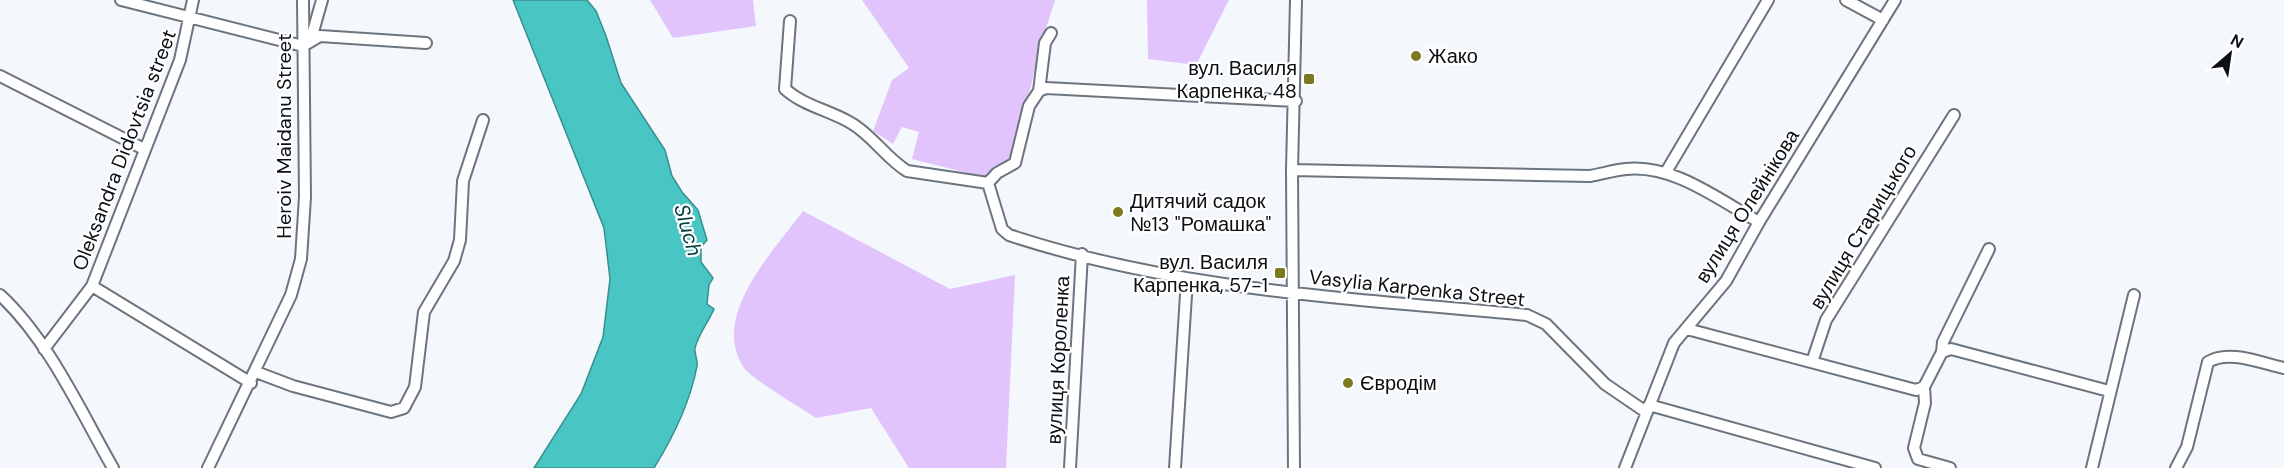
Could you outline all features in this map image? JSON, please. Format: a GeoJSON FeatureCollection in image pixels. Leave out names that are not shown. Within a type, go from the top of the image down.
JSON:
{"type":"FeatureCollection","features":[{"type":"Feature","properties":{"kind":"street"},"geometry":{"type":"LineString","coordinates":[[121,0],[191,19],[307,42],[320,36],[426,43]]}},
{"type":"Feature","properties":{"kind":"street","name":"Oleksandra Didovtsia street"},"geometry":{"type":"LineString","coordinates":[[44,349],[92,286],[180,60],[191,19],[193,0]]}},
{"type":"Feature","properties":{"kind":"street","name":"Heroiv Maidanu Street"},"geometry":{"type":"LineString","coordinates":[[208,468],[291,295],[301,259],[305,197],[307,42],[303,0]]}},
{"type":"Feature","properties":{"kind":"street"},"geometry":{"type":"LineString","coordinates":[[307,42],[322,0]]}},
{"type":"Feature","properties":{"kind":"street","name":"Vasylia Karpenka Street"},"geometry":{"type":"LineString","coordinates":[[1294,468],[1292,170],[1296,100],[1296,0]]}},
{"type":"Feature","properties":{"kind":"street"},"geometry":{"type":"LineString","coordinates":[[1666,172],[1768,0]]}},
{"type":"Feature","properties":{"kind":"street"},"geometry":{"type":"LineString","coordinates":[[1846,0],[1883,20]]}},
{"type":"Feature","properties":{"kind":"street","name":"вулиця Олейнікова"},"geometry":{"type":"LineString","coordinates":[[1624,468],[1635,448],[1647,408],[1674,343],[1726,280],[1895,0]]}},
{"type":"Feature","properties":{"kind":"street"},"geometry":{"type":"LineString","coordinates":[[790,21],[785,89],[795,98],[852,123],[907,171],[988,183]]}},
{"type":"Feature","properties":{"kind":"street"},"geometry":{"type":"LineString","coordinates":[[988,183],[997,173],[1015,163],[1029,106],[1039,91],[1045,43],[1051,33]]}},
{"type":"Feature","properties":{"kind":"street"},"geometry":{"type":"LineString","coordinates":[[0,76],[144,149]]}},
{"type":"Feature","properties":{"kind":"street"},"geometry":{"type":"LineString","coordinates":[[1039,91],[1046,88],[1296,100]]}},
{"type":"Feature","properties":{"kind":"street","name":"вулиця Старицького"},"geometry":{"type":"LineString","coordinates":[[1812,362],[1826,320],[1954,115]]}},
{"type":"Feature","properties":{"kind":"street"},"geometry":{"type":"LineString","coordinates":[[92,286],[253,377],[391,412],[404,408],[415,387],[424,312],[454,261],[460,240],[463,180],[483,120]]}},
{"type":"Feature","properties":{"kind":"street"},"geometry":{"type":"LineString","coordinates":[[1292,170],[1590,176],[1627,168],[1666,172],[1759,222]]}},
{"type":"Feature","properties":{"kind":"street"},"geometry":{"type":"LineString","coordinates":[[988,183],[1002,229],[1009,235],[1187,279],[1294,295]]}},
{"type":"Feature","properties":{"kind":"street"},"geometry":{"type":"LineString","coordinates":[[1950,468],[1918,459],[1914,448],[1925,403],[1924,387],[1942,352],[1942,342],[1989,249]]}},
{"type":"Feature","properties":{"kind":"street","name":"вулиця Короленка"},"geometry":{"type":"LineString","coordinates":[[1070,468],[1082,254]]}},
{"type":"Feature","properties":{"kind":"street"},"geometry":{"type":"LineString","coordinates":[[1175,468],[1187,279]]}},
{"type":"Feature","properties":{"kind":"street"},"geometry":{"type":"LineString","coordinates":[[0,295],[11,305],[44,349],[113,468]]}},
{"type":"Feature","properties":{"kind":"street","name":"Vasylia Karpenka Street"},"geometry":{"type":"LineString","coordinates":[[1294,295],[1527,315],[1546,324],[1605,384],[1647,408],[1875,468]]}},
{"type":"Feature","properties":{"kind":"street"},"geometry":{"type":"LineString","coordinates":[[2092,468],[2134,295]]}},
{"type":"Feature","properties":{"kind":"street"},"geometry":{"type":"LineString","coordinates":[[1687,329],[1916,390],[1924,387]]}},
{"type":"Feature","properties":{"kind":"street"},"geometry":{"type":"LineString","coordinates":[[1942,352],[1951,349],[2109,391]]}},
{"type":"Feature","properties":{"kind":"street"},"geometry":{"type":"LineString","coordinates":[[2176,468],[2187,447],[2208,362],[2217,356],[2284,368]]}},
{"type":"Feature","properties":{"kind":"shaded area"},"geometry":{"type":"Polygon","coordinates":[[[650,0],[753,0],[756,26],[673,38],[650,0]]]}},
{"type":"Feature","properties":{"kind":"shaded area"},"geometry":{"type":"Polygon","coordinates":[[[862,0],[1055,0],[1038,54],[1016,154],[987,178],[912,159],[919,132],[902,127],[893,144],[873,131],[892,80],[909,68],[862,0]]]}},
{"type":"Feature","properties":{"kind":"shaded area"},"geometry":{"type":"Polygon","coordinates":[[[1147,0],[1229,0],[1196,65],[1148,59],[1147,0]]]}},
{"type":"Feature","properties":{"kind":"shaded area"},"geometry":{"type":"Polygon","coordinates":[[[803,211],[950,289],[1015,275],[1006,468],[909,468],[871,408],[816,418],[766,386],[744,368],[735,348],[734,327],[740,306],[762,265],[803,211]]]}},
{"type":"Feature","properties":{"kind":"water","name":"Sluch"},"geometry":{"type":"Polygon","coordinates":[[[513,0],[587,0],[596,11],[621,83],[665,150],[672,176],[698,210],[707,240],[701,247],[701,262],[713,278],[709,285],[707,304],[714,309],[695,348],[697,366],[686,406],[654,468],[534,468],[581,394],[603,337],[610,279],[604,228],[513,0]]]}},
{"type":"Feature","properties":{"kind":"place","name":"Жако"},"geometry":{"type":"Point","coordinates":[1416,56]}},
{"type":"Feature","properties":{"kind":"place","name":"вул. Василя Карпенка, 48"},"geometry":{"type":"Point","coordinates":[1309,79]}},
{"type":"Feature","properties":{"kind":"place","name":"Дитячий садок №13 \"Ромашка\""},"geometry":{"type":"Point","coordinates":[1118,212]}},
{"type":"Feature","properties":{"kind":"place","name":"вул. Василя Карпенка, 57-1"},"geometry":{"type":"Point","coordinates":[1280,273]}},
{"type":"Feature","properties":{"kind":"place","name":"Євродім"},"geometry":{"type":"Point","coordinates":[1348,383]}}]}
